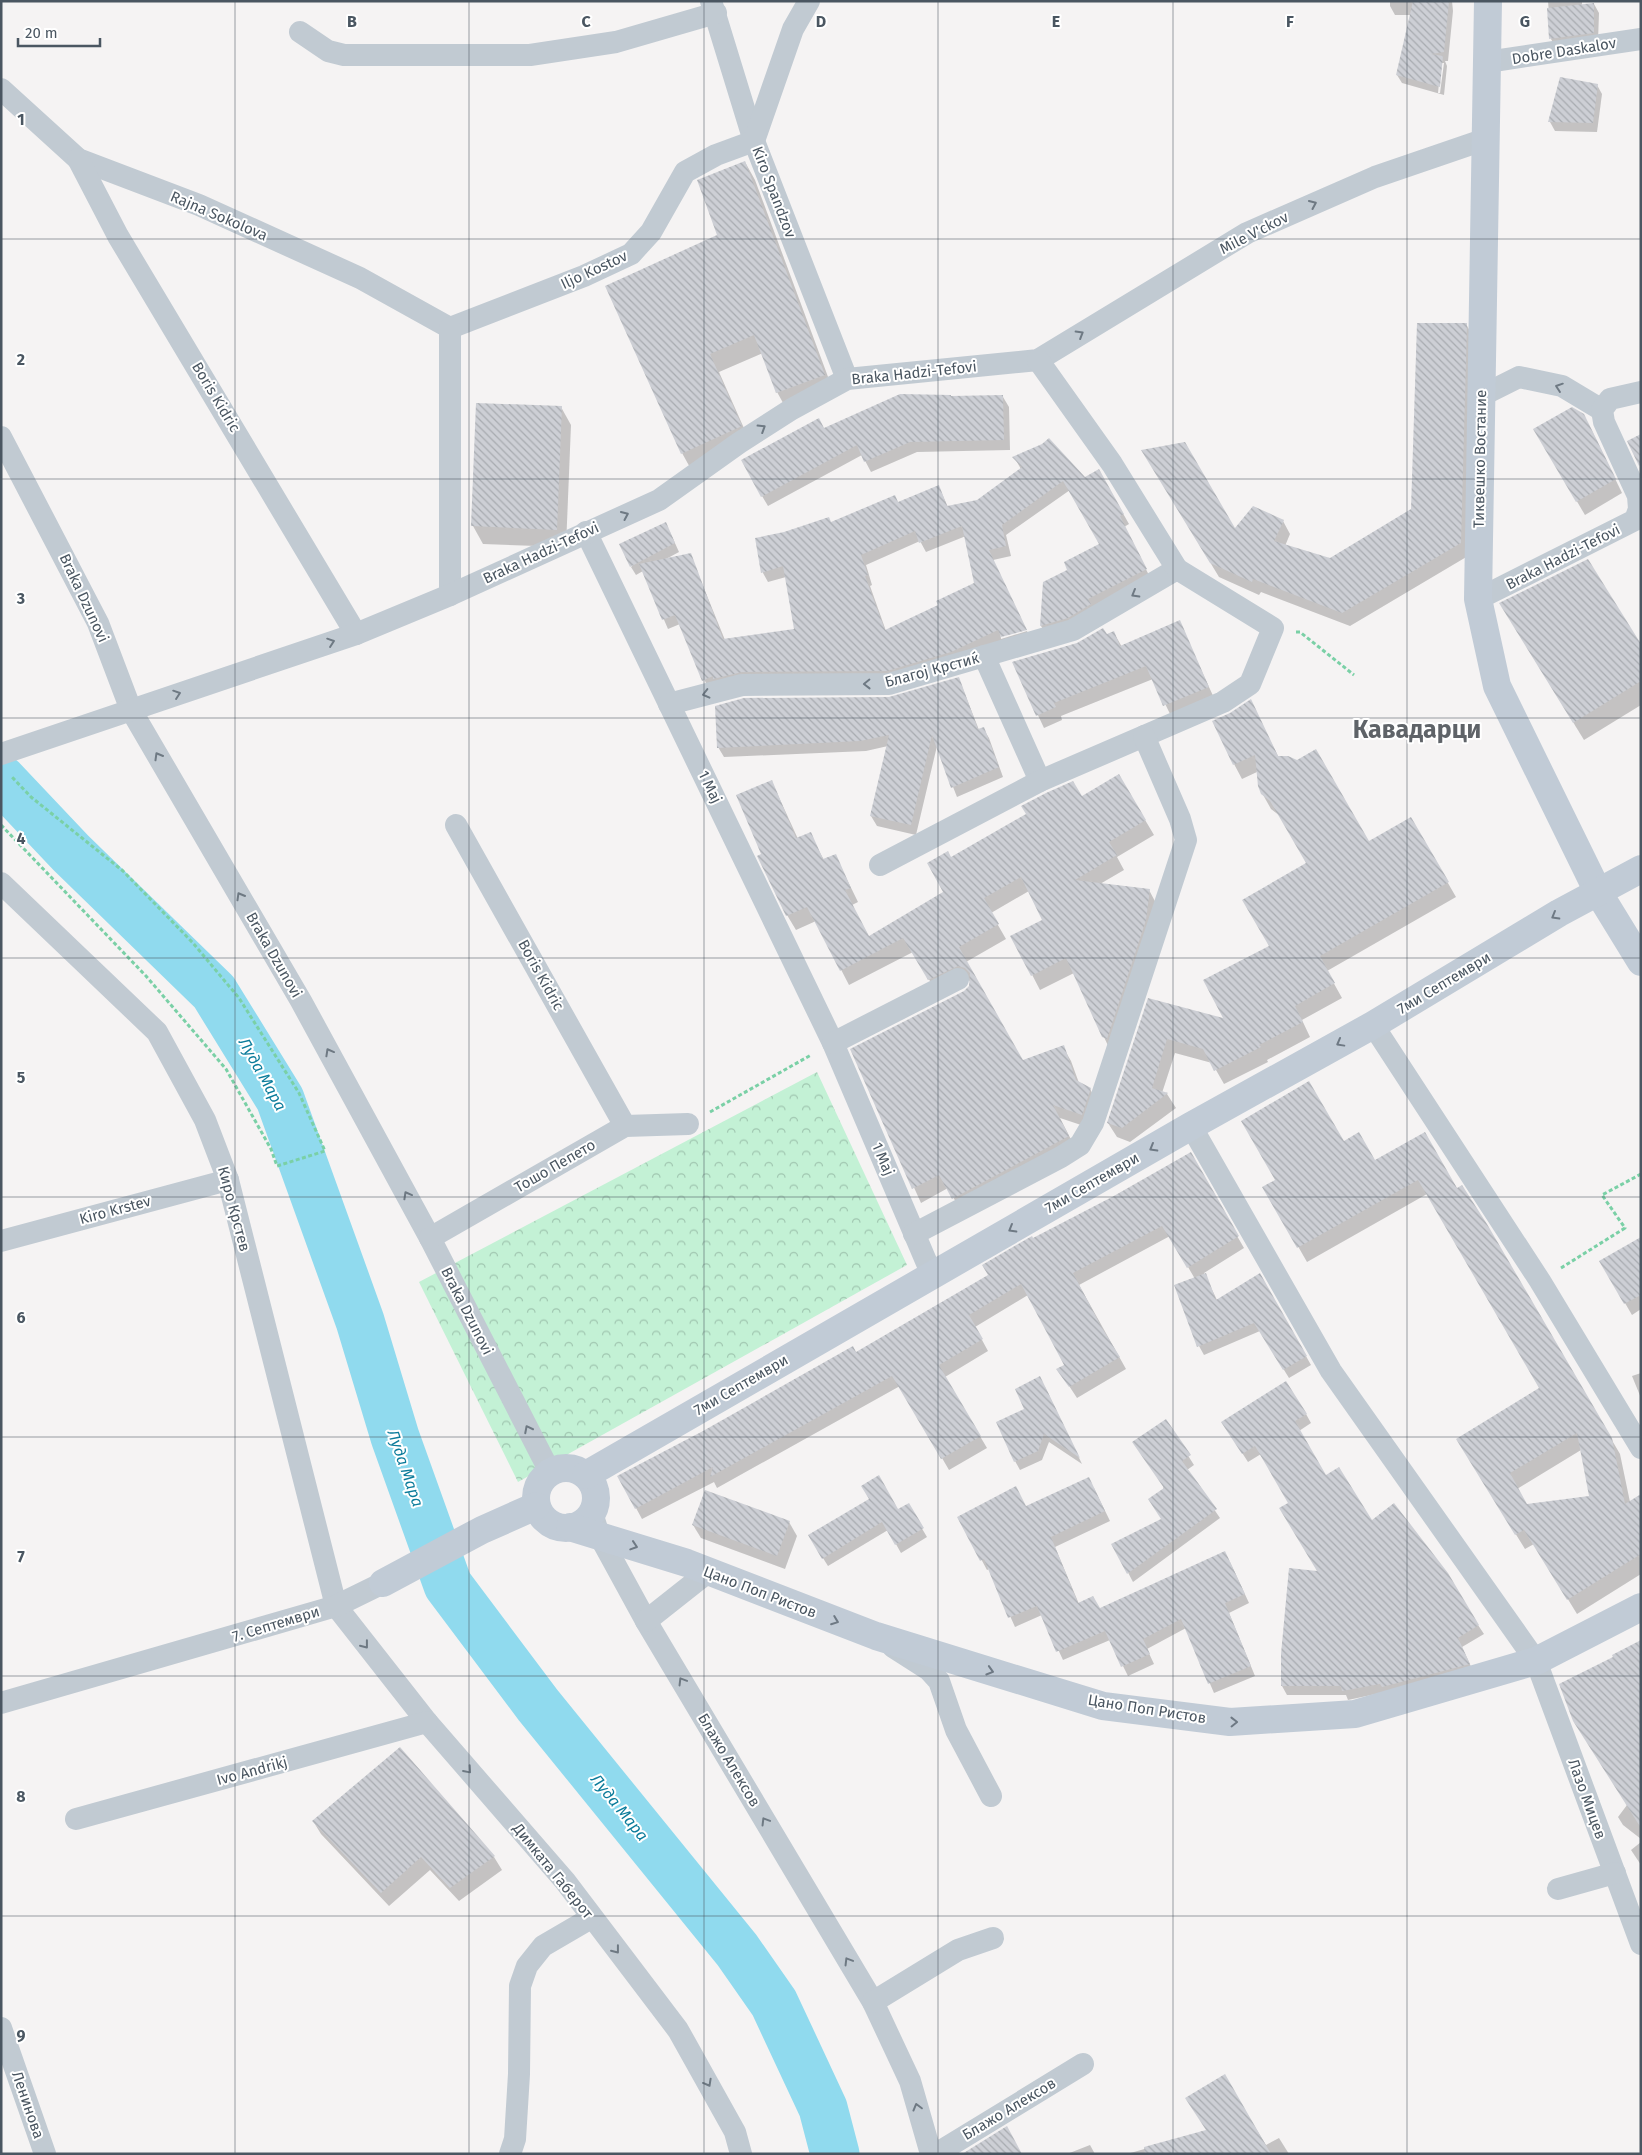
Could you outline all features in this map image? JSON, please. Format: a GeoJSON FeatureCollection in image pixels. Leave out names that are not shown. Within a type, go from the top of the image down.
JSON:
{"type":"FeatureCollection","features":[{"type":"Feature","properties":{"kind":"street"},"geometry":{"type":"LineString","coordinates":[[754,141],[793,29],[809,1]]}},
{"type":"Feature","properties":{"kind":"street","name":"Тиквешко Востание"},"geometry":{"type":"LineString","coordinates":[[1488,1],[1478,599],[1497,686],[1598,892],[1641,962]]}},
{"type":"Feature","properties":{"kind":"street"},"geometry":{"type":"LineString","coordinates":[[300,32],[328,51],[344,55],[530,55],[616,42],[714,7]]}},
{"type":"Feature","properties":{"kind":"street","name":"Kiro Spandzov"},"geometry":{"type":"LineString","coordinates":[[714,7],[754,141],[847,379]]}},
{"type":"Feature","properties":{"kind":"street","name":"Dobre Daskalov"},"geometry":{"type":"LineString","coordinates":[[1487,62],[1641,39]]}},
{"type":"Feature","properties":{"kind":"street","name":"Rajna Sokolova"},"geometry":{"type":"LineString","coordinates":[[1,89],[78,159],[199,205],[351,274],[450,328]]}},
{"type":"Feature","properties":{"kind":"street","name":"Mile V'ckov"},"geometry":{"type":"LineString","coordinates":[[1038,360],[1246,233],[1375,177],[1486,139]]}},
{"type":"Feature","properties":{"kind":"street","name":"Iljo Kostov"},"geometry":{"type":"LineString","coordinates":[[450,328],[584,276],[631,254],[651,232],[685,172],[716,154],[754,141]]}},
{"type":"Feature","properties":{"kind":"street","name":"Boris Kidric"},"geometry":{"type":"LineString","coordinates":[[78,159],[118,236],[356,634]]}},
{"type":"Feature","properties":{"kind":"street"},"geometry":{"type":"LineString","coordinates":[[450,328],[450,595]]}},
{"type":"Feature","properties":{"kind":"street"},"geometry":{"type":"LineString","coordinates":[[880,865],[1040,780],[1223,702],[1250,684],[1273,628],[1177,569],[1112,464],[1038,360]]}},
{"type":"Feature","properties":{"kind":"street","name":"Braka Hadzi-Tefovi"},"geometry":{"type":"LineString","coordinates":[[4,763],[131,710],[356,634],[450,595],[659,500],[739,443],[792,409],[847,379],[1038,360]]}},
{"type":"Feature","properties":{"kind":"street"},"geometry":{"type":"LineString","coordinates":[[1481,396],[1519,378],[1562,386],[1602,410],[1610,399],[1641,392]]}},
{"type":"Feature","properties":{"kind":"street","name":"Braka Hadzi-Tefovi"},"geometry":{"type":"LineString","coordinates":[[1478,599],[1636,520],[1639,508],[1638,496],[1604,422],[1602,410]]}},
{"type":"Feature","properties":{"kind":"street","name":"Braka Dzunovi"},"geometry":{"type":"LineString","coordinates":[[1,437],[98,623],[131,710],[301,1001],[430,1238],[550,1472]]}},
{"type":"Feature","properties":{"kind":"street","name":"1 Maj"},"geometry":{"type":"LineString","coordinates":[[586,532],[833,1043],[932,1275]]}},
{"type":"Feature","properties":{"kind":"street","name":"Благој Крстиќ"},"geometry":{"type":"LineString","coordinates":[[669,704],[742,685],[889,684],[1073,630],[1177,569]]}},
{"type":"Feature","properties":{"kind":"street"},"geometry":{"type":"LineString","coordinates":[[984,656],[1040,780]]}},
{"type":"Feature","properties":{"kind":"street"},"geometry":{"type":"LineString","coordinates":[[914,1234],[1061,1158],[1080,1144],[1093,1123],[1186,840],[1180,819],[1144,736]]}},
{"type":"Feature","properties":{"kind":"street","name":"Boris Kidric"},"geometry":{"type":"LineString","coordinates":[[456,825],[625,1126]]}},
{"type":"Feature","properties":{"kind":"street","name":"7ми Септември"},"geometry":{"type":"LineString","coordinates":[[586,1475],[1191,1126],[1373,1025],[1598,892],[1641,869]]}},
{"type":"Feature","properties":{"kind":"street","name":"Киро Крстев"},"geometry":{"type":"LineString","coordinates":[[1,883],[157,1032],[205,1120],[228,1180],[336,1606]]}},
{"type":"Feature","properties":{"kind":"street"},"geometry":{"type":"LineString","coordinates":[[833,1043],[958,979]]}},
{"type":"Feature","properties":{"kind":"street"},"geometry":{"type":"LineString","coordinates":[[1373,1025],[1540,1282],[1641,1448]]}},
{"type":"Feature","properties":{"kind":"street","name":"Тошо Пепето"},"geometry":{"type":"LineString","coordinates":[[430,1238],[625,1126],[688,1124]]}},
{"type":"Feature","properties":{"kind":"street","name":"Лазо Мицев"},"geometry":{"type":"LineString","coordinates":[[1191,1126],[1331,1370],[1536,1661],[1640,1939]]}},
{"type":"Feature","properties":{"kind":"street","name":"Kiro Krstev"},"geometry":{"type":"LineString","coordinates":[[1,1241],[228,1180]]}},
{"type":"Feature","properties":{"kind":"street"},"geometry":{"type":"LineString","coordinates":[[568,1468],[586,1475],[594,1486],[596,1500],[587,1525],[556,1526],[543,1517],[536,1506],[535,1495],[538,1486],[550,1472],[568,1468]]}},
{"type":"Feature","properties":{"kind":"street","name":"7. Септември"},"geometry":{"type":"LineString","coordinates":[[1,1703],[336,1606],[482,1530],[536,1506]]}},
{"type":"Feature","properties":{"kind":"street","name":"Цано Поп Ристов"},"geometry":{"type":"LineString","coordinates":[[587,1525],[876,1636],[1103,1706],[1230,1722],[1355,1714],[1536,1661],[1641,1607]]}},
{"type":"Feature","properties":{"kind":"street","name":"Блажо Алексов"},"geometry":{"type":"LineString","coordinates":[[587,1525],[873,2002],[910,2081],[930,2154]]}},
{"type":"Feature","properties":{"kind":"street"},"geometry":{"type":"LineString","coordinates":[[646,1621],[708,1572]]}},
{"type":"Feature","properties":{"kind":"street","name":"Димката Габерот"},"geometry":{"type":"LineString","coordinates":[[336,1606],[427,1722],[565,1881],[591,1918],[678,2030],[735,2132],[741,2154]]}},
{"type":"Feature","properties":{"kind":"street"},"geometry":{"type":"LineString","coordinates":[[876,1636],[929,1670],[939,1681],[956,1730],[991,1796]]}},
{"type":"Feature","properties":{"kind":"street","name":"Ivo Andrikj"},"geometry":{"type":"LineString","coordinates":[[76,1819],[427,1722]]}},
{"type":"Feature","properties":{"kind":"street"},"geometry":{"type":"LineString","coordinates":[[1558,1889],[1615,1873]]}},
{"type":"Feature","properties":{"kind":"street"},"geometry":{"type":"LineString","coordinates":[[510,2154],[515,2130],[520,1986],[527,1966],[543,1946],[591,1918]]}},
{"type":"Feature","properties":{"kind":"street"},"geometry":{"type":"LineString","coordinates":[[873,2002],[958,1950],[993,1938]]}},
{"type":"Feature","properties":{"kind":"street","name":"Ленинова"},"geometry":{"type":"LineString","coordinates":[[3,2041],[45,2154]]}},
{"type":"Feature","properties":{"kind":"street","name":"Блажо Алексов"},"geometry":{"type":"LineString","coordinates":[[936,2154],[1083,2064]]}},
{"type":"Feature","properties":{"kind":"path"},"geometry":{"type":"LineString","coordinates":[[1273,628],[1300,632],[1354,675]]}},
{"type":"Feature","properties":{"kind":"path"},"geometry":{"type":"LineString","coordinates":[[4,763],[31,797],[123,871],[193,943],[239,998],[299,1093],[325,1151],[277,1166]]}},
{"type":"Feature","properties":{"kind":"path"},"geometry":{"type":"LineString","coordinates":[[688,1124],[833,1043]]}},
{"type":"Feature","properties":{"kind":"path"},"geometry":{"type":"LineString","coordinates":[[1540,1282],[1625,1228],[1602,1195],[1641,1174]]}},
{"type":"Feature","properties":{"kind":"green space"},"geometry":{"type":"Polygon","coordinates":[[[817,1072],[907,1265],[518,1482],[419,1282],[817,1072]]]}},
{"type":"Feature","properties":{"kind":"building"},"geometry":{"type":"Polygon","coordinates":[[[1413,1],[1449,1],[1444,52],[1431,54],[1443,56],[1440,87],[1396,75],[1413,1]]]}},
{"type":"Feature","properties":{"kind":"building"},"geometry":{"type":"Polygon","coordinates":[[[1594,3],[1594,33],[1549,39],[1547,8],[1594,3]]]}},
{"type":"Feature","properties":{"kind":"building"},"geometry":{"type":"Polygon","coordinates":[[[1560,77],[1598,84],[1593,123],[1548,122],[1560,77]]]}},
{"type":"Feature","properties":{"kind":"building"},"geometry":{"type":"Polygon","coordinates":[[[745,161],[825,375],[776,393],[754,335],[710,354],[742,426],[681,454],[605,286],[717,235],[697,180],[745,161]]]}},
{"type":"Feature","properties":{"kind":"building"},"geometry":{"type":"Polygon","coordinates":[[[1417,323],[1467,323],[1461,543],[1342,613],[1253,579],[1252,582],[1210,563],[1141,450],[1185,442],[1235,528],[1253,506],[1284,520],[1274,541],[1330,558],[1411,509],[1417,323]]]}},
{"type":"Feature","properties":{"kind":"building"},"geometry":{"type":"Polygon","coordinates":[[[900,394],[951,396],[1003,395],[1004,440],[910,442],[864,462],[857,445],[761,497],[741,460],[819,418],[824,428],[900,394]]]}},
{"type":"Feature","properties":{"kind":"building"},"geometry":{"type":"Polygon","coordinates":[[[476,403],[562,406],[557,530],[471,526],[476,403]]]}},
{"type":"Feature","properties":{"kind":"building"},"geometry":{"type":"Polygon","coordinates":[[[1572,407],[1584,414],[1616,479],[1576,502],[1533,429],[1572,407]]]}},
{"type":"Feature","properties":{"kind":"building"},"geometry":{"type":"Polygon","coordinates":[[[1641,434],[1641,464],[1639,466],[1627,441],[1641,434]]]}},
{"type":"Feature","properties":{"kind":"building"},"geometry":{"type":"Polygon","coordinates":[[[1049,438],[1085,477],[1099,469],[1124,514],[1120,516],[1147,569],[1088,599],[1091,604],[1068,618],[1040,626],[1043,582],[1067,570],[1064,562],[1099,544],[1063,481],[1002,525],[1006,546],[989,550],[1027,630],[1001,637],[998,630],[951,652],[887,671],[742,672],[713,679],[713,676],[702,681],[675,615],[662,620],[639,564],[691,553],[723,639],[794,629],[783,566],[761,573],[755,538],[784,532],[829,517],[831,522],[895,495],[898,502],[939,485],[947,506],[977,500],[1022,467],[1012,457],[1042,444],[1049,438]],[[962,526],[919,543],[915,531],[861,555],[868,575],[865,576],[885,630],[938,605],[936,601],[974,583],[962,526]]]}},
{"type":"Feature","properties":{"kind":"building"},"geometry":{"type":"Polygon","coordinates":[[[666,522],[675,543],[630,567],[619,544],[666,522]]]}},
{"type":"Feature","properties":{"kind":"building"},"geometry":{"type":"Polygon","coordinates":[[[1588,559],[1641,644],[1641,681],[1573,723],[1499,603],[1588,559]]]}},
{"type":"Feature","properties":{"kind":"building"},"geometry":{"type":"Polygon","coordinates":[[[1180,620],[1209,687],[1163,706],[1146,666],[1054,703],[1056,707],[1036,716],[1012,662],[1077,643],[1103,628],[1107,634],[1114,631],[1120,646],[1180,620]]]}},
{"type":"Feature","properties":{"kind":"building"},"geometry":{"type":"Polygon","coordinates":[[[959,677],[978,729],[984,727],[999,767],[951,788],[932,735],[911,825],[870,816],[889,735],[860,741],[717,748],[715,706],[744,698],[889,697],[959,677]]]}},
{"type":"Feature","properties":{"kind":"building"},"geometry":{"type":"Polygon","coordinates":[[[1251,699],[1278,756],[1288,756],[1297,760],[1316,749],[1369,841],[1411,817],[1449,882],[1320,956],[1335,983],[1295,1006],[1303,1022],[1259,1045],[1261,1047],[1214,1071],[1203,1049],[1167,1039],[1152,1088],[1168,1093],[1122,1128],[1107,1123],[1148,998],[1223,1018],[1203,980],[1269,946],[1242,900],[1306,863],[1270,801],[1261,794],[1258,786],[1255,755],[1233,765],[1212,721],[1230,713],[1251,699]]]}},
{"type":"Feature","properties":{"kind":"building"},"geometry":{"type":"Polygon","coordinates":[[[1119,774],[1146,820],[1109,842],[1117,855],[1075,880],[1150,889],[1146,920],[1107,1039],[1102,1037],[1066,958],[1031,976],[1010,936],[1042,920],[1021,877],[984,898],[999,924],[959,947],[1023,1060],[1064,1045],[1076,1080],[1091,1088],[1082,1115],[1053,1105],[1069,1136],[952,1199],[939,1175],[912,1189],[850,1049],[964,991],[969,986],[970,973],[965,968],[958,966],[928,980],[903,938],[840,971],[807,907],[786,916],[757,856],[761,854],[736,795],[772,780],[796,838],[811,832],[823,859],[836,854],[851,888],[845,890],[869,936],[943,892],[927,863],[948,851],[951,857],[1026,814],[1021,806],[1046,793],[1073,781],[1082,796],[1119,774]]]}},
{"type":"Feature","properties":{"kind":"building"},"geometry":{"type":"Polygon","coordinates":[[[1309,1081],[1344,1141],[1359,1132],[1375,1160],[1425,1132],[1457,1188],[1462,1185],[1487,1224],[1612,1438],[1625,1504],[1641,1494],[1641,1554],[1567,1600],[1524,1530],[1515,1535],[1456,1439],[1539,1388],[1418,1180],[1297,1248],[1262,1187],[1275,1180],[1241,1121],[1309,1081]],[[1577,1433],[1510,1473],[1527,1504],[1589,1496],[1577,1433]]]}},
{"type":"Feature","properties":{"kind":"building"},"geometry":{"type":"Polygon","coordinates":[[[1191,1152],[1239,1236],[1187,1268],[1162,1226],[1073,1273],[1102,1328],[1120,1357],[1069,1387],[1056,1369],[1064,1365],[1021,1284],[969,1315],[983,1339],[939,1365],[981,1436],[941,1459],[892,1376],[710,1477],[713,1467],[635,1509],[617,1476],[703,1431],[853,1346],[856,1352],[988,1275],[982,1265],[1032,1236],[1033,1238],[1112,1197],[1191,1152]]]}},
{"type":"Feature","properties":{"kind":"building"},"geometry":{"type":"Polygon","coordinates":[[[1641,1237],[1641,1295],[1624,1304],[1599,1261],[1641,1237]]]}},
{"type":"Feature","properties":{"kind":"building"},"geometry":{"type":"Polygon","coordinates":[[[1206,1273],[1216,1300],[1260,1273],[1307,1356],[1283,1370],[1254,1323],[1197,1347],[1174,1285],[1206,1273]]]}},
{"type":"Feature","properties":{"kind":"building"},"geometry":{"type":"Polygon","coordinates":[[[1040,1376],[1080,1458],[1044,1434],[1038,1451],[1014,1462],[996,1422],[1024,1409],[1015,1389],[1040,1376]]]}},
{"type":"Feature","properties":{"kind":"building"},"geometry":{"type":"Polygon","coordinates":[[[1286,1381],[1307,1414],[1295,1421],[1326,1475],[1339,1467],[1372,1520],[1394,1503],[1448,1573],[1479,1625],[1458,1638],[1470,1664],[1382,1687],[1380,1684],[1342,1691],[1341,1686],[1281,1686],[1281,1654],[1289,1568],[1317,1571],[1279,1508],[1288,1503],[1255,1446],[1242,1454],[1221,1422],[1286,1381]]]}},
{"type":"Feature","properties":{"kind":"building"},"geometry":{"type":"Polygon","coordinates":[[[1166,1419],[1191,1455],[1182,1461],[1217,1509],[1127,1574],[1111,1544],[1161,1519],[1148,1499],[1164,1488],[1132,1442],[1166,1419]]]}},
{"type":"Feature","properties":{"kind":"building"},"geometry":{"type":"Polygon","coordinates":[[[879,1475],[898,1509],[909,1503],[924,1528],[895,1545],[882,1522],[822,1559],[808,1535],[869,1499],[861,1486],[879,1475]]]}},
{"type":"Feature","properties":{"kind":"building"},"geometry":{"type":"Polygon","coordinates":[[[1089,1477],[1105,1511],[1051,1537],[1078,1603],[1093,1596],[1100,1608],[1225,1551],[1245,1594],[1225,1603],[1251,1666],[1208,1684],[1181,1619],[1143,1639],[1150,1654],[1121,1667],[1105,1631],[1056,1652],[1037,1606],[1008,1618],[984,1559],[980,1561],[957,1517],[1016,1486],[1026,1506],[1089,1477]]]}},
{"type":"Feature","properties":{"kind":"building"},"geometry":{"type":"Polygon","coordinates":[[[705,1490],[790,1521],[777,1556],[692,1525],[705,1490]]]}},
{"type":"Feature","properties":{"kind":"building"},"geometry":{"type":"Polygon","coordinates":[[[1641,1640],[1641,1828],[1573,1721],[1559,1684],[1613,1657],[1612,1655],[1641,1640]]]}},
{"type":"Feature","properties":{"kind":"building"},"geometry":{"type":"Polygon","coordinates":[[[400,1747],[495,1856],[450,1888],[421,1857],[381,1893],[312,1821],[400,1747]]]}},
{"type":"Feature","properties":{"kind":"building"},"geometry":{"type":"Polygon","coordinates":[[[1225,2074],[1271,2154],[1145,2154],[1144,2147],[1206,2130],[1185,2098],[1225,2074]]]}},
{"type":"Feature","properties":{"kind":"building"},"geometry":{"type":"Polygon","coordinates":[[[1007,2126],[1022,2154],[962,2154],[1007,2126]]]}},
{"type":"Feature","properties":{"kind":"waterway","name":"Луда Мара"},"geometry":{"type":"LineString","coordinates":[[1,779],[71,853],[214,992],[280,1099],[360,1321],[395,1437],[448,1585],[538,1705],[737,1950],[774,2003],[823,2108],[835,2154]]}},
{"type":"Feature","properties":{"kind":"district","name":"Кавадарци"},"geometry":{"type":"Point","coordinates":[1417,729]}}]}
